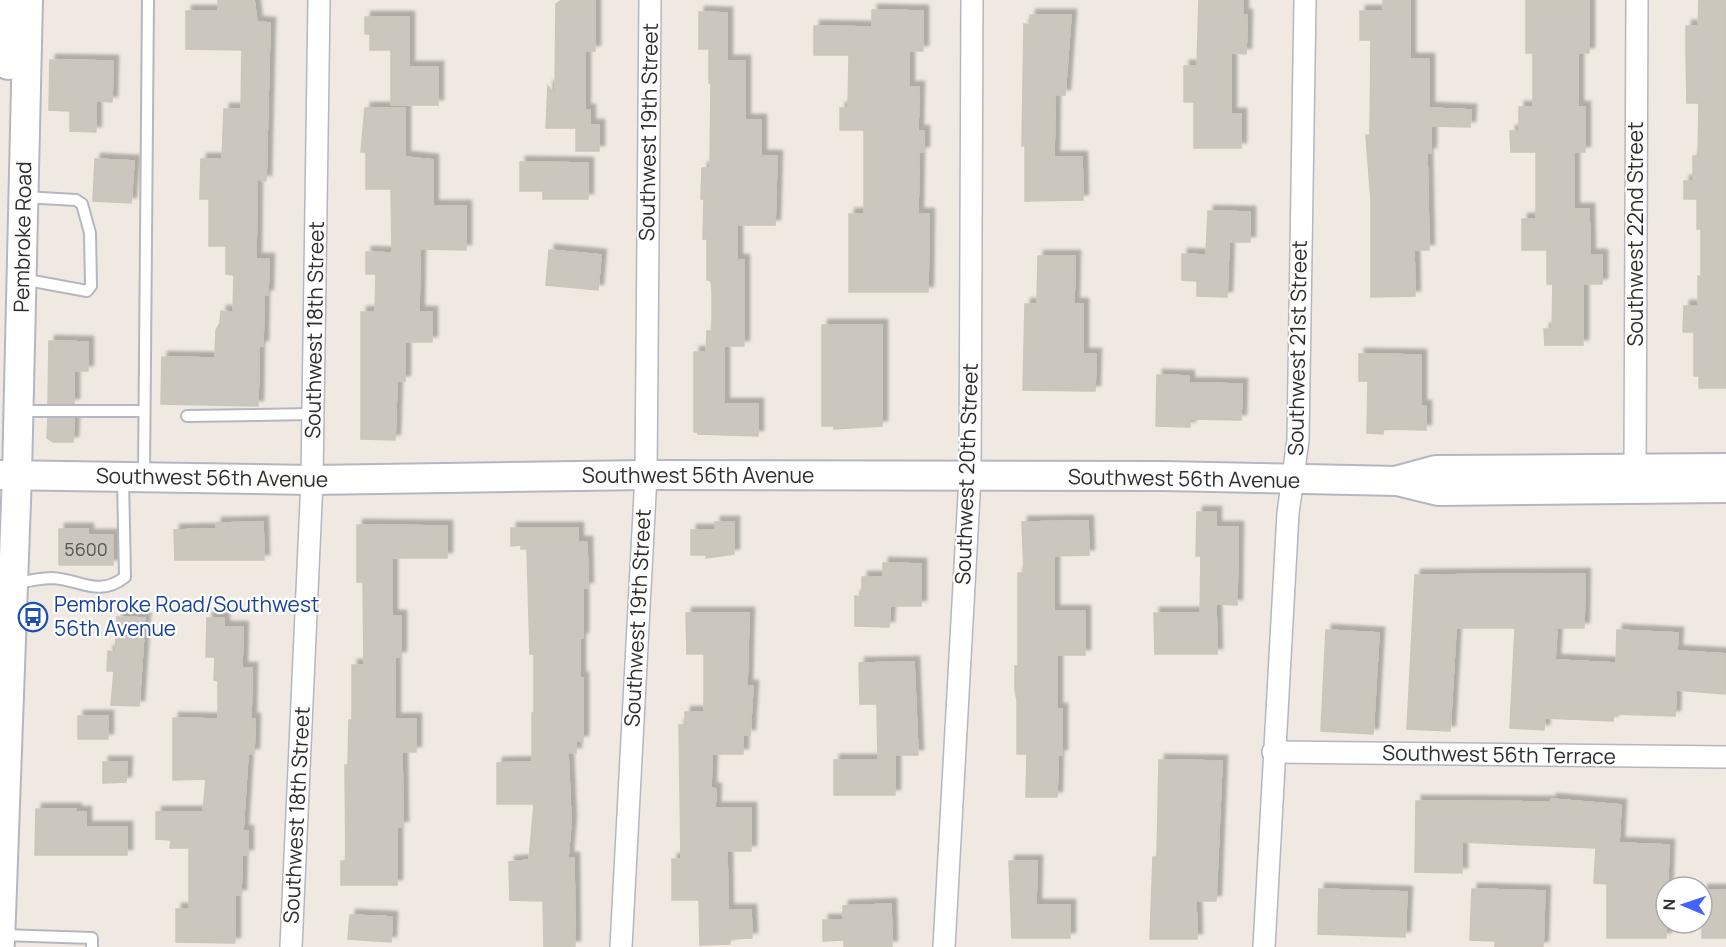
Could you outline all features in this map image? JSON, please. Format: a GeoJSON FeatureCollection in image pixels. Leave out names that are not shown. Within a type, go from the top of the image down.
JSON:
{"type":"FeatureCollection","features":[{"type":"Feature","properties":{"kind":"street"},"geometry":{"type":"LineString","coordinates":[[8,0],[8,79],[26,110]]}},
{"type":"Feature","properties":{"kind":"street","name":"Pembroke Road"},"geometry":{"type":"LineString","coordinates":[[0,943],[13,584],[9,474],[19,411],[28,0]]}},
{"type":"Feature","properties":{"kind":"street","name":"Southwest 18th Street"},"geometry":{"type":"LineString","coordinates":[[291,947],[312,480],[319,0]]}},
{"type":"Feature","properties":{"kind":"street","name":"Southwest 19th Street"},"geometry":{"type":"LineString","coordinates":[[621,947],[646,475],[650,0]]}},
{"type":"Feature","properties":{"kind":"street","name":"Southwest 20th Street"},"geometry":{"type":"LineString","coordinates":[[944,947],[970,477],[972,0]]}},
{"type":"Feature","properties":{"kind":"street","name":"Southwest 21st Street"},"geometry":{"type":"LineString","coordinates":[[1264,947],[1288,513],[1298,440],[1305,0]]}},
{"type":"Feature","properties":{"kind":"street","name":"Southwest 22nd Street"},"geometry":{"type":"LineString","coordinates":[[1635,468],[1637,0]]}},
{"type":"Feature","properties":{"kind":"street","name":"Southwest 56th Avenue"},"geometry":{"type":"LineString","coordinates":[[1397,481],[1436,470],[1726,468]]}},
{"type":"Feature","properties":{"kind":"street","name":"Southwest 56th Avenue"},"geometry":{"type":"LineString","coordinates":[[9,474],[312,480],[646,475],[1162,476],[1294,481],[1397,481],[1438,491],[1726,488]]}},
{"type":"Feature","properties":{"kind":"street","name":"Southwest 56th Terrace"},"geometry":{"type":"LineString","coordinates":[[1273,752],[1726,757]]}},
{"type":"Feature","properties":{"kind":"lane"},"geometry":{"type":"LineString","coordinates":[[13,584],[51,578],[87,587],[114,585],[125,577],[134,476],[144,411],[148,0]]}},
{"type":"Feature","properties":{"kind":"lane"},"geometry":{"type":"LineString","coordinates":[[22,279],[87,291],[90,286],[90,232],[82,204],[76,200],[24,196]]}},
{"type":"Feature","properties":{"kind":"lane"},"geometry":{"type":"LineString","coordinates":[[19,411],[144,411]]}},
{"type":"Feature","properties":{"kind":"lane"},"geometry":{"type":"LineString","coordinates":[[187,416],[313,414]]}},
{"type":"Feature","properties":{"kind":"lane"},"geometry":{"type":"LineString","coordinates":[[0,935],[92,939],[92,947]]}},
{"type":"Feature","properties":{"kind":"building"},"geometry":{"type":"Polygon","coordinates":[[[218,0],[254,0],[257,22],[270,23],[266,181],[257,180],[256,259],[269,259],[268,295],[264,295],[263,346],[259,346],[258,406],[161,404],[162,357],[215,358],[216,330],[220,323],[221,311],[233,312],[234,275],[226,274],[226,246],[209,246],[209,199],[200,199],[201,159],[222,159],[224,109],[241,109],[242,50],[186,49],[186,11],[218,11],[218,0]]]}},
{"type":"Feature","properties":{"kind":"building"},"geometry":{"type":"Polygon","coordinates":[[[562,0],[595,0],[595,51],[585,51],[585,110],[590,110],[590,125],[599,125],[599,151],[576,151],[576,128],[546,128],[548,86],[555,95],[556,4],[562,0]]]}},
{"type":"Feature","properties":{"kind":"building"},"geometry":{"type":"Polygon","coordinates":[[[1199,0],[1243,0],[1243,15],[1247,15],[1246,54],[1231,53],[1231,114],[1241,114],[1241,148],[1194,148],[1194,102],[1184,102],[1184,66],[1197,66],[1199,0]]]}},
{"type":"Feature","properties":{"kind":"building"},"geometry":{"type":"Polygon","coordinates":[[[1383,0],[1410,0],[1410,59],[1429,59],[1429,108],[1471,110],[1470,127],[1431,126],[1431,153],[1427,153],[1429,250],[1414,250],[1415,296],[1371,297],[1371,201],[1366,135],[1370,135],[1371,40],[1360,40],[1360,11],[1383,11],[1383,0]]]}},
{"type":"Feature","properties":{"kind":"building"},"geometry":{"type":"Polygon","coordinates":[[[1526,0],[1589,0],[1589,53],[1578,53],[1578,107],[1585,107],[1585,152],[1574,152],[1574,209],[1589,209],[1590,255],[1602,255],[1602,284],[1583,284],[1583,345],[1545,345],[1544,329],[1552,329],[1553,284],[1547,284],[1547,250],[1522,250],[1522,219],[1536,219],[1536,152],[1511,152],[1510,131],[1519,131],[1519,107],[1533,107],[1533,53],[1526,53],[1526,0]]]}},
{"type":"Feature","properties":{"kind":"building"},"geometry":{"type":"Polygon","coordinates":[[[1699,0],[1726,0],[1726,388],[1699,388],[1699,376],[1694,376],[1694,332],[1683,332],[1684,306],[1698,306],[1698,276],[1701,277],[1701,229],[1697,229],[1697,199],[1684,199],[1684,181],[1693,181],[1693,156],[1698,156],[1699,103],[1687,103],[1686,26],[1698,26],[1699,0]]]}},
{"type":"Feature","properties":{"kind":"building"},"geometry":{"type":"Polygon","coordinates":[[[872,10],[923,11],[923,51],[909,51],[909,87],[919,87],[918,131],[924,131],[924,152],[919,152],[918,214],[929,214],[928,292],[849,292],[849,214],[864,214],[864,130],[840,130],[840,108],[848,108],[849,55],[814,55],[814,26],[872,27],[872,10]]]}},
{"type":"Feature","properties":{"kind":"building"},"geometry":{"type":"Polygon","coordinates":[[[699,12],[727,13],[727,61],[745,61],[745,120],[761,120],[761,156],[777,156],[775,225],[737,225],[737,260],[744,260],[744,346],[724,346],[724,404],[758,404],[758,436],[694,432],[694,352],[706,352],[707,331],[712,331],[712,291],[711,281],[707,280],[707,239],[703,239],[704,199],[701,199],[702,168],[710,168],[711,83],[709,83],[709,49],[699,49],[699,12]]]}},
{"type":"Feature","properties":{"kind":"building"},"geometry":{"type":"Polygon","coordinates":[[[1030,15],[1071,15],[1065,95],[1055,95],[1054,157],[1082,157],[1083,200],[1025,201],[1025,145],[1022,146],[1024,24],[1030,25],[1030,15]]]}},
{"type":"Feature","properties":{"kind":"building"},"geometry":{"type":"Polygon","coordinates":[[[365,17],[409,17],[409,67],[438,67],[438,105],[391,105],[391,50],[370,50],[370,34],[365,34],[365,17]]]}},
{"type":"Feature","properties":{"kind":"building"},"geometry":{"type":"Polygon","coordinates":[[[50,60],[113,61],[112,102],[96,101],[96,132],[70,131],[70,111],[49,110],[50,60]]]}},
{"type":"Feature","properties":{"kind":"building"},"geometry":{"type":"Polygon","coordinates":[[[365,108],[405,108],[405,157],[433,160],[433,206],[466,206],[466,250],[420,249],[419,312],[432,312],[432,342],[405,342],[405,381],[397,381],[395,440],[361,439],[361,312],[375,312],[376,274],[366,274],[366,252],[392,253],[391,189],[366,189],[366,152],[361,152],[365,108]]]}},
{"type":"Feature","properties":{"kind":"building"},"geometry":{"type":"Polygon","coordinates":[[[95,159],[134,161],[131,203],[93,201],[95,159]]]}},
{"type":"Feature","properties":{"kind":"building"},"geometry":{"type":"Polygon","coordinates":[[[520,162],[588,163],[588,199],[543,199],[543,191],[520,191],[520,162]]]}},
{"type":"Feature","properties":{"kind":"building"},"geometry":{"type":"Polygon","coordinates":[[[1208,211],[1250,212],[1250,242],[1229,242],[1227,297],[1197,296],[1197,281],[1182,280],[1182,254],[1206,255],[1208,211]]]}},
{"type":"Feature","properties":{"kind":"building"},"geometry":{"type":"Polygon","coordinates":[[[549,250],[601,255],[598,290],[546,285],[549,250]]]}},
{"type":"Feature","properties":{"kind":"building"},"geometry":{"type":"Polygon","coordinates":[[[1038,256],[1075,256],[1074,304],[1083,304],[1083,354],[1096,354],[1095,391],[1023,390],[1025,304],[1037,304],[1038,256]]]}},
{"type":"Feature","properties":{"kind":"building"},"geometry":{"type":"Polygon","coordinates":[[[822,325],[882,325],[882,426],[834,429],[834,426],[822,426],[822,325]]]}},
{"type":"Feature","properties":{"kind":"building"},"geometry":{"type":"Polygon","coordinates":[[[49,341],[88,342],[88,371],[74,371],[74,404],[48,404],[49,341]]]}},
{"type":"Feature","properties":{"kind":"building"},"geometry":{"type":"Polygon","coordinates":[[[1359,354],[1421,355],[1421,406],[1426,406],[1426,430],[1383,429],[1383,434],[1367,433],[1368,381],[1359,381],[1359,354]]]}},
{"type":"Feature","properties":{"kind":"building"},"geometry":{"type":"Polygon","coordinates":[[[1157,375],[1189,376],[1189,383],[1242,384],[1241,420],[1190,419],[1190,427],[1156,426],[1157,375]]]}},
{"type":"Feature","properties":{"kind":"building"},"geometry":{"type":"Polygon","coordinates":[[[48,418],[74,418],[73,442],[53,442],[47,438],[48,418]]]}},
{"type":"Feature","properties":{"kind":"building"},"geometry":{"type":"Polygon","coordinates":[[[1197,512],[1216,512],[1216,527],[1238,527],[1237,605],[1216,604],[1217,654],[1155,654],[1154,613],[1200,613],[1201,556],[1196,556],[1197,512]]]}},
{"type":"Feature","properties":{"kind":"building"},"geometry":{"type":"Polygon","coordinates":[[[1088,521],[1089,555],[1054,556],[1054,611],[1085,611],[1085,655],[1057,655],[1057,709],[1062,709],[1062,755],[1058,755],[1057,797],[1026,797],[1027,754],[1017,754],[1015,690],[1015,666],[1018,666],[1018,573],[1024,573],[1022,522],[1088,521]]]}},
{"type":"Feature","properties":{"kind":"building"},"geometry":{"type":"Polygon","coordinates":[[[263,522],[264,560],[175,560],[174,530],[216,529],[216,523],[263,522]]]}},
{"type":"Feature","properties":{"kind":"building"},"geometry":{"type":"Polygon","coordinates":[[[715,522],[734,522],[734,554],[706,558],[706,555],[691,555],[691,530],[715,530],[715,522]]]}},
{"type":"Feature","properties":{"kind":"building"},"geometry":{"type":"Polygon","coordinates":[[[357,525],[447,526],[447,558],[392,558],[392,616],[401,616],[401,657],[395,657],[395,719],[416,719],[416,752],[402,752],[403,827],[397,826],[397,885],[341,885],[341,861],[346,861],[345,765],[348,765],[349,720],[352,720],[352,665],[364,665],[363,582],[357,582],[357,525]]]}},
{"type":"Feature","properties":{"kind":"building"},"geometry":{"type":"Polygon","coordinates":[[[511,528],[578,528],[578,542],[587,542],[588,588],[583,588],[583,638],[580,638],[580,678],[583,678],[583,741],[576,741],[576,753],[568,753],[571,822],[568,858],[574,858],[575,946],[544,947],[543,901],[510,900],[509,862],[529,860],[534,804],[497,804],[497,763],[532,762],[534,654],[530,654],[527,549],[521,549],[521,545],[511,546],[511,528]]]}},
{"type":"Feature","properties":{"kind":"building"},"geometry":{"type":"Polygon","coordinates":[[[59,529],[88,529],[88,535],[113,535],[113,565],[59,565],[59,529]]]}},
{"type":"Feature","properties":{"kind":"building"},"geometry":{"type":"Polygon","coordinates":[[[883,563],[921,564],[921,606],[890,606],[889,627],[855,626],[855,596],[862,597],[862,577],[883,577],[883,563]]]}},
{"type":"Feature","properties":{"kind":"building"},"geometry":{"type":"Polygon","coordinates":[[[1585,574],[1584,628],[1557,628],[1555,660],[1616,663],[1617,630],[1678,633],[1677,651],[1726,654],[1725,694],[1676,690],[1675,716],[1614,714],[1613,721],[1545,718],[1544,730],[1510,728],[1515,628],[1456,628],[1450,731],[1407,729],[1415,575],[1585,574]]]}},
{"type":"Feature","properties":{"kind":"building"},"geometry":{"type":"Polygon","coordinates":[[[686,613],[749,613],[747,686],[753,686],[750,735],[743,735],[743,754],[712,754],[711,788],[716,789],[715,808],[751,808],[751,851],[727,851],[728,910],[751,910],[752,938],[730,939],[730,944],[700,945],[699,900],[672,900],[672,859],[681,859],[679,725],[685,725],[685,712],[704,712],[704,654],[687,654],[686,613]]]}},
{"type":"Feature","properties":{"kind":"building"},"geometry":{"type":"Polygon","coordinates":[[[117,617],[145,618],[139,706],[111,705],[114,671],[107,671],[108,651],[115,652],[117,617]]]}},
{"type":"Feature","properties":{"kind":"building"},"geometry":{"type":"Polygon","coordinates":[[[207,618],[224,618],[224,627],[243,627],[242,668],[252,668],[251,719],[255,719],[254,754],[248,754],[243,831],[248,831],[248,855],[242,855],[241,895],[235,895],[235,943],[176,942],[176,909],[189,909],[189,848],[170,848],[171,840],[156,839],[156,812],[203,812],[206,779],[173,780],[173,718],[218,719],[218,681],[214,680],[215,657],[206,657],[207,618]]]}},
{"type":"Feature","properties":{"kind":"building"},"geometry":{"type":"Polygon","coordinates":[[[1326,630],[1379,633],[1373,734],[1321,731],[1326,630]]]}},
{"type":"Feature","properties":{"kind":"building"},"geometry":{"type":"Polygon","coordinates":[[[914,662],[918,755],[895,755],[895,795],[834,795],[834,760],[878,760],[877,704],[860,704],[859,663],[914,662]]]}},
{"type":"Feature","properties":{"kind":"building"},"geometry":{"type":"Polygon","coordinates":[[[78,716],[108,716],[108,739],[78,739],[78,716]]]}},
{"type":"Feature","properties":{"kind":"building"},"geometry":{"type":"Polygon","coordinates":[[[1159,760],[1222,761],[1216,901],[1196,901],[1197,939],[1150,939],[1153,857],[1157,857],[1159,760]]]}},
{"type":"Feature","properties":{"kind":"building"},"geometry":{"type":"Polygon","coordinates":[[[103,762],[127,762],[126,782],[103,783],[103,762]]]}},
{"type":"Feature","properties":{"kind":"building"},"geometry":{"type":"Polygon","coordinates":[[[1551,799],[1621,805],[1619,843],[1669,845],[1668,875],[1654,875],[1654,935],[1666,935],[1666,938],[1607,938],[1607,884],[1594,883],[1596,848],[1462,842],[1462,873],[1415,872],[1416,801],[1551,802],[1551,799]]]}},
{"type":"Feature","properties":{"kind":"building"},"geometry":{"type":"Polygon","coordinates":[[[36,809],[76,809],[76,812],[86,812],[86,827],[127,827],[127,855],[35,855],[36,809]]]}},
{"type":"Feature","properties":{"kind":"building"},"geometry":{"type":"Polygon","coordinates":[[[1009,861],[1037,861],[1036,905],[1070,905],[1070,938],[1012,938],[1009,861]]]}},
{"type":"Feature","properties":{"kind":"building"},"geometry":{"type":"Polygon","coordinates":[[[1319,889],[1407,892],[1405,937],[1318,934],[1319,889]]]}},
{"type":"Feature","properties":{"kind":"building"},"geometry":{"type":"Polygon","coordinates":[[[1472,889],[1545,891],[1543,947],[1495,947],[1495,941],[1470,940],[1472,889]]]}},
{"type":"Feature","properties":{"kind":"building"},"geometry":{"type":"Polygon","coordinates":[[[1714,890],[1726,890],[1726,938],[1702,938],[1702,935],[1714,935],[1714,890]]]}},
{"type":"Feature","properties":{"kind":"building"},"geometry":{"type":"Polygon","coordinates":[[[891,904],[892,946],[844,947],[844,940],[823,941],[823,920],[843,920],[843,906],[891,904]]]}},
{"type":"Feature","properties":{"kind":"building"},"geometry":{"type":"Polygon","coordinates":[[[350,915],[392,917],[391,942],[348,939],[350,915]]]}},
{"type":"Feature","properties":{"kind":"place","name":"Pembroke Road/Southwest 56th Avenue"},"geometry":{"type":"Point","coordinates":[33,617]}}]}
